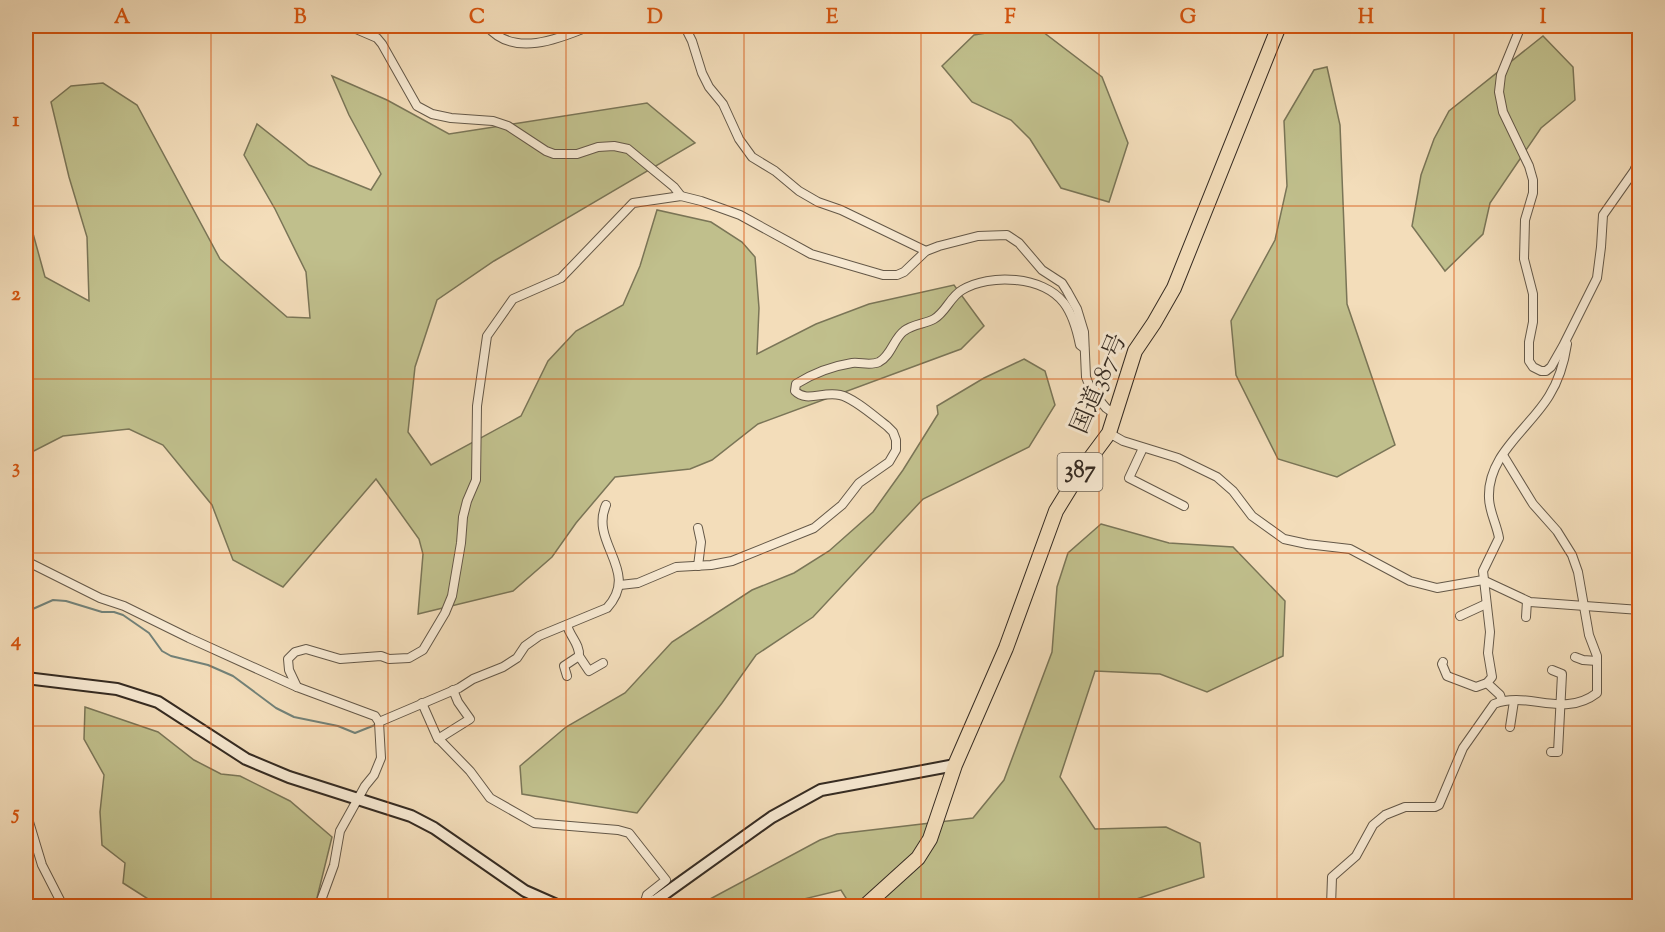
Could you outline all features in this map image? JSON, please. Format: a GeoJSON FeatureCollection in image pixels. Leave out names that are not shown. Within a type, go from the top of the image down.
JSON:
{"type":"FeatureCollection","features":[{"type":"Feature","properties":{"kind":"highway","name":"国道387号"},"geometry":{"type":"LineString","coordinates":[[865,906],[911,865],[924,849],[935,826],[955,765],[1006,648],[1056,511],[1080,472],[1109,433],[1130,362],[1142,338],[1154,324],[1174,288],[1279,26]]}},
{"type":"Feature","properties":{"kind":"street"},"geometry":{"type":"LineString","coordinates":[[26,28],[58,26]]}},
{"type":"Feature","properties":{"kind":"street"},"geometry":{"type":"LineString","coordinates":[[349,26],[377,39],[382,44],[417,106],[432,114],[451,118],[493,121],[508,126],[554,154],[577,154],[598,147],[614,146],[628,149],[674,187],[681,196]]}},
{"type":"Feature","properties":{"kind":"street"},"geometry":{"type":"LineString","coordinates":[[487,26],[500,38],[514,42],[546,43],[590,26]]}},
{"type":"Feature","properties":{"kind":"street"},"geometry":{"type":"LineString","coordinates":[[682,26],[692,42],[709,87],[723,104],[739,139],[752,157],[818,202],[841,210],[927,251]]}},
{"type":"Feature","properties":{"kind":"street"},"geometry":{"type":"LineString","coordinates":[[1521,26],[1501,75],[1499,92],[1503,112],[1529,166],[1533,180],[1533,193],[1525,220],[1524,259],[1533,294],[1529,360],[1533,367],[1541,371],[1551,367],[1597,278],[1603,215],[1634,171],[1640,157]]}},
{"type":"Feature","properties":{"kind":"street"},"geometry":{"type":"LineString","coordinates":[[297,687],[289,670],[288,659],[295,652],[306,649],[340,660],[381,656],[389,659],[409,658],[423,650],[445,613],[452,596],[463,517],[476,480],[478,466],[476,461],[477,406],[487,336],[513,299],[561,279],[633,203],[681,196],[740,215],[811,254],[883,275],[897,275],[904,272],[927,251],[978,236],[1007,236],[1019,243],[1042,270],[1062,283],[1067,291],[1077,309],[1084,332],[1086,377],[1091,390],[1106,408],[1116,415]]}},
{"type":"Feature","properties":{"kind":"street"},"geometry":{"type":"LineString","coordinates":[[620,585],[638,583],[676,567],[732,561],[814,528],[842,504],[859,483],[889,462],[896,450],[893,432],[844,396],[828,392],[807,398],[795,391],[796,384],[853,363],[874,364],[882,361],[902,332],[932,320],[960,291],[980,281],[992,279],[1017,280],[1047,289],[1062,301],[1070,312],[1080,345],[1084,348]]}},
{"type":"Feature","properties":{"kind":"street"},"geometry":{"type":"LineString","coordinates":[[1443,662],[1447,676],[1476,687],[1487,683],[1492,677],[1488,653],[1490,632],[1483,580],[1483,571],[1499,538],[1489,498],[1491,478],[1512,441],[1548,398],[1563,370],[1568,336],[1580,309]]}},
{"type":"Feature","properties":{"kind":"street"},"geometry":{"type":"LineString","coordinates":[[1109,433],[1123,441],[1178,458],[1217,477],[1233,491],[1252,516],[1284,539],[1350,549],[1410,581],[1425,586],[1437,588],[1483,580],[1527,601],[1640,610]]}},
{"type":"Feature","properties":{"kind":"street"},"geometry":{"type":"LineString","coordinates":[[1143,448],[1130,478],[1184,506]]}},
{"type":"Feature","properties":{"kind":"street"},"geometry":{"type":"LineString","coordinates":[[1331,906],[1332,877],[1356,856],[1373,825],[1384,815],[1405,807],[1439,805],[1463,748],[1494,704],[1502,700],[1514,700],[1575,705],[1597,693],[1597,661],[1594,645],[1589,635],[1578,572],[1572,555],[1557,531],[1533,504],[1503,455]]}},
{"type":"Feature","properties":{"kind":"street"},"geometry":{"type":"LineString","coordinates":[[379,722],[473,679],[503,668],[517,658],[525,646],[539,636],[607,608],[620,590],[620,585],[616,563],[604,534],[602,517],[606,505]]}},
{"type":"Feature","properties":{"kind":"street"},"geometry":{"type":"LineString","coordinates":[[698,528],[701,542],[698,566]]}},
{"type":"Feature","properties":{"kind":"street"},"geometry":{"type":"LineString","coordinates":[[26,561],[100,598],[124,606],[297,687],[375,716],[379,722],[381,758],[374,775],[364,786],[340,831],[334,865],[319,906]]}},
{"type":"Feature","properties":{"kind":"street"},"geometry":{"type":"LineString","coordinates":[[1526,617],[1527,601]]}},
{"type":"Feature","properties":{"kind":"street"},"geometry":{"type":"LineString","coordinates":[[1460,616],[1486,604]]}},
{"type":"Feature","properties":{"kind":"street"},"geometry":{"type":"LineString","coordinates":[[567,625],[569,633],[579,646],[579,656],[589,671],[603,663]]}},
{"type":"Feature","properties":{"kind":"street"},"geometry":{"type":"LineString","coordinates":[[567,676],[564,666],[579,656]]}},
{"type":"Feature","properties":{"kind":"street"},"geometry":{"type":"LineString","coordinates":[[1575,657],[1597,661]]}},
{"type":"Feature","properties":{"kind":"street"},"geometry":{"type":"LineString","coordinates":[[1551,752],[1558,752],[1562,674],[1552,670]]}},
{"type":"Feature","properties":{"kind":"street"},"geometry":{"type":"LineString","coordinates":[[26,678],[99,686],[140,695],[159,702],[246,759],[288,777],[411,816],[434,828],[525,891],[559,906]]}},
{"type":"Feature","properties":{"kind":"street"},"geometry":{"type":"LineString","coordinates":[[1487,683],[1500,695],[1502,700]]}},
{"type":"Feature","properties":{"kind":"street"},"geometry":{"type":"LineString","coordinates":[[438,739],[470,719],[453,690]]}},
{"type":"Feature","properties":{"kind":"street"},"geometry":{"type":"LineString","coordinates":[[1510,727],[1514,700]]}},
{"type":"Feature","properties":{"kind":"street"},"geometry":{"type":"LineString","coordinates":[[422,703],[438,739],[470,771],[490,798],[534,823],[618,830],[629,833],[666,880],[647,895],[642,906]]}},
{"type":"Feature","properties":{"kind":"street"},"geometry":{"type":"LineString","coordinates":[[642,906],[656,900],[695,874],[772,817],[821,790],[955,765]]}},
{"type":"Feature","properties":{"kind":"street"},"geometry":{"type":"LineString","coordinates":[[26,812],[42,865],[63,906]]}},
{"type":"Feature","properties":{"kind":"shaded area"},"geometry":{"type":"Polygon","coordinates":[[[1010,29],[1043,32],[1102,77],[1128,143],[1109,202],[1061,188],[1030,139],[1011,120],[972,102],[942,66],[974,35],[1010,29]]]}},
{"type":"Feature","properties":{"kind":"shaded area"},"geometry":{"type":"Polygon","coordinates":[[[1543,36],[1573,67],[1575,100],[1541,128],[1490,203],[1483,234],[1445,271],[1412,226],[1421,175],[1434,139],[1449,111],[1543,36]]]}},
{"type":"Feature","properties":{"kind":"shaded area"},"geometry":{"type":"Polygon","coordinates":[[[1327,67],[1340,125],[1347,304],[1395,445],[1337,477],[1278,459],[1236,375],[1231,321],[1275,240],[1287,186],[1284,121],[1314,70],[1327,67]]]}},
{"type":"Feature","properties":{"kind":"shaded area"},"geometry":{"type":"Polygon","coordinates":[[[332,76],[387,100],[449,134],[647,103],[695,143],[494,261],[437,300],[415,367],[408,432],[431,465],[521,416],[548,361],[576,331],[623,305],[640,266],[657,210],[711,222],[742,242],[755,257],[759,308],[757,354],[816,324],[869,304],[954,285],[984,326],[961,349],[758,424],[712,460],[690,469],[615,477],[576,523],[552,557],[513,591],[418,614],[423,554],[419,539],[376,479],[283,587],[233,560],[212,505],[163,445],[129,429],[63,436],[26,455],[26,208],[45,277],[89,301],[87,237],[69,177],[51,102],[71,86],[103,83],[137,105],[220,259],[287,317],[310,318],[306,272],[275,209],[244,155],[257,124],[309,165],[371,190],[381,174],[349,115],[332,76]]]}},
{"type":"Feature","properties":{"kind":"shaded area"},"geometry":{"type":"Polygon","coordinates":[[[1024,359],[1045,371],[1055,405],[1029,447],[923,499],[813,617],[756,655],[637,813],[522,794],[520,766],[566,727],[625,693],[672,642],[752,590],[794,573],[829,551],[873,512],[938,414],[937,406],[984,378],[1024,359]]]}},
{"type":"Feature","properties":{"kind":"shaded area"},"geometry":{"type":"Polygon","coordinates":[[[1101,524],[1169,543],[1233,547],[1285,601],[1283,656],[1207,692],[1160,674],[1095,671],[1060,777],[1095,829],[1166,827],[1200,843],[1204,877],[1115,906],[851,906],[841,890],[775,906],[697,906],[820,840],[837,834],[973,818],[1004,780],[1052,652],[1057,587],[1068,553],[1101,524]]]}},
{"type":"Feature","properties":{"kind":"shaded area"},"geometry":{"type":"Polygon","coordinates":[[[85,707],[158,732],[194,760],[221,774],[240,776],[290,801],[332,837],[315,906],[159,906],[123,883],[125,863],[102,845],[100,812],[104,775],[84,739],[85,707]]]}},
{"type":"Feature","properties":{"kind":"waterway"},"geometry":{"type":"LineString","coordinates":[[26,612],[53,600],[66,601],[102,612],[114,612],[123,615],[149,633],[162,651],[171,656],[208,665],[233,676],[276,708],[294,717],[338,726],[355,733],[375,725]]}}]}
